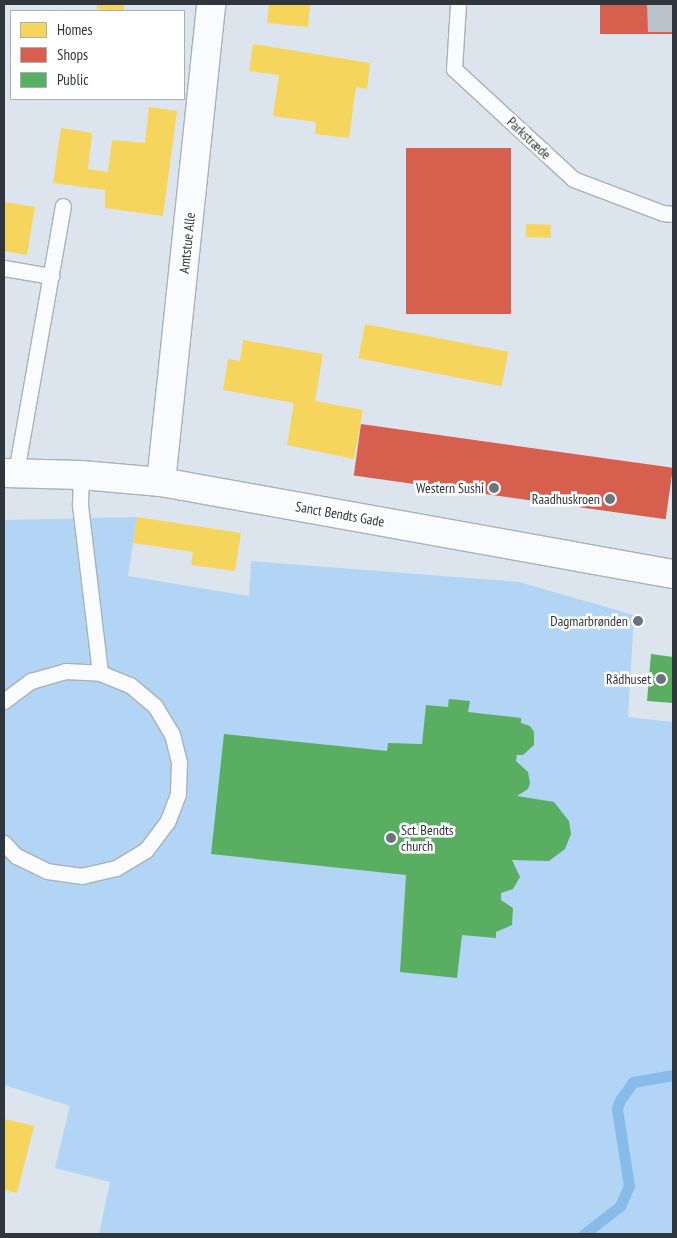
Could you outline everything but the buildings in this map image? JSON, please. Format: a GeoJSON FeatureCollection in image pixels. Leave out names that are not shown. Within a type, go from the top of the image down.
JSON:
{"type":"FeatureCollection","features":[{"type":"Feature","properties":{"kind":"street","name":"Amtstue Alle"},"geometry":{"type":"LineString","coordinates":[[161,482],[211,4]]}},
{"type":"Feature","properties":{"kind":"street","name":"Sanct Bendts Gade"},"geometry":{"type":"LineString","coordinates":[[10,473],[81,475],[161,482],[673,574]]}},
{"type":"Feature","properties":{"kind":"lane","name":"Parkstræde"},"geometry":{"type":"LineString","coordinates":[[458,4],[454,69],[574,179],[663,213],[673,214]]}},
{"type":"Feature","properties":{"kind":"lane"},"geometry":{"type":"LineString","coordinates":[[10,473],[51,276],[63,206]]}},
{"type":"Feature","properties":{"kind":"lane"},"geometry":{"type":"LineString","coordinates":[[4,268],[51,276]]}},
{"type":"Feature","properties":{"kind":"lane"},"geometry":{"type":"LineString","coordinates":[[81,475],[81,514],[100,673]]}},
{"type":"Feature","properties":{"kind":"lane"},"geometry":{"type":"LineString","coordinates":[[4,701],[32,681],[65,671],[100,673],[130,685],[155,706],[172,734],[180,763],[178,794],[168,822],[146,850],[116,868],[82,876],[47,872],[16,856],[4,843]]}},
{"type":"Feature","properties":{"kind":"shaded area"},"geometry":{"type":"Polygon","coordinates":[[[137,517],[128,576],[249,596],[251,561],[519,582],[634,615],[628,717],[673,722],[673,1234],[99,1234],[110,1182],[55,1168],[70,1106],[4,1085],[4,520],[137,517]]]}},
{"type":"Feature","properties":{"kind":"waterway"},"geometry":{"type":"LineString","coordinates":[[584,1234],[620,1206],[629,1186],[617,1109],[620,1100],[633,1082],[673,1075]]}},
{"type":"Feature","properties":{"kind":"tunnel"},"geometry":{"type":"LineString","coordinates":[[661,4],[662,34]]}},
{"type":"Feature","properties":{"kind":"place","name":"Western Sushi"},"geometry":{"type":"Point","coordinates":[494,488]}},
{"type":"Feature","properties":{"kind":"place","name":"Raadhuskroen"},"geometry":{"type":"Point","coordinates":[610,499]}},
{"type":"Feature","properties":{"kind":"place","name":"Dagmarbrønden"},"geometry":{"type":"Point","coordinates":[638,621]}},
{"type":"Feature","properties":{"kind":"place","name":"Rådhuset"},"geometry":{"type":"Point","coordinates":[661,679]}},
{"type":"Feature","properties":{"kind":"place","name":"Sct. Bendts church"},"geometry":{"type":"Point","coordinates":[391,838]}}]}
